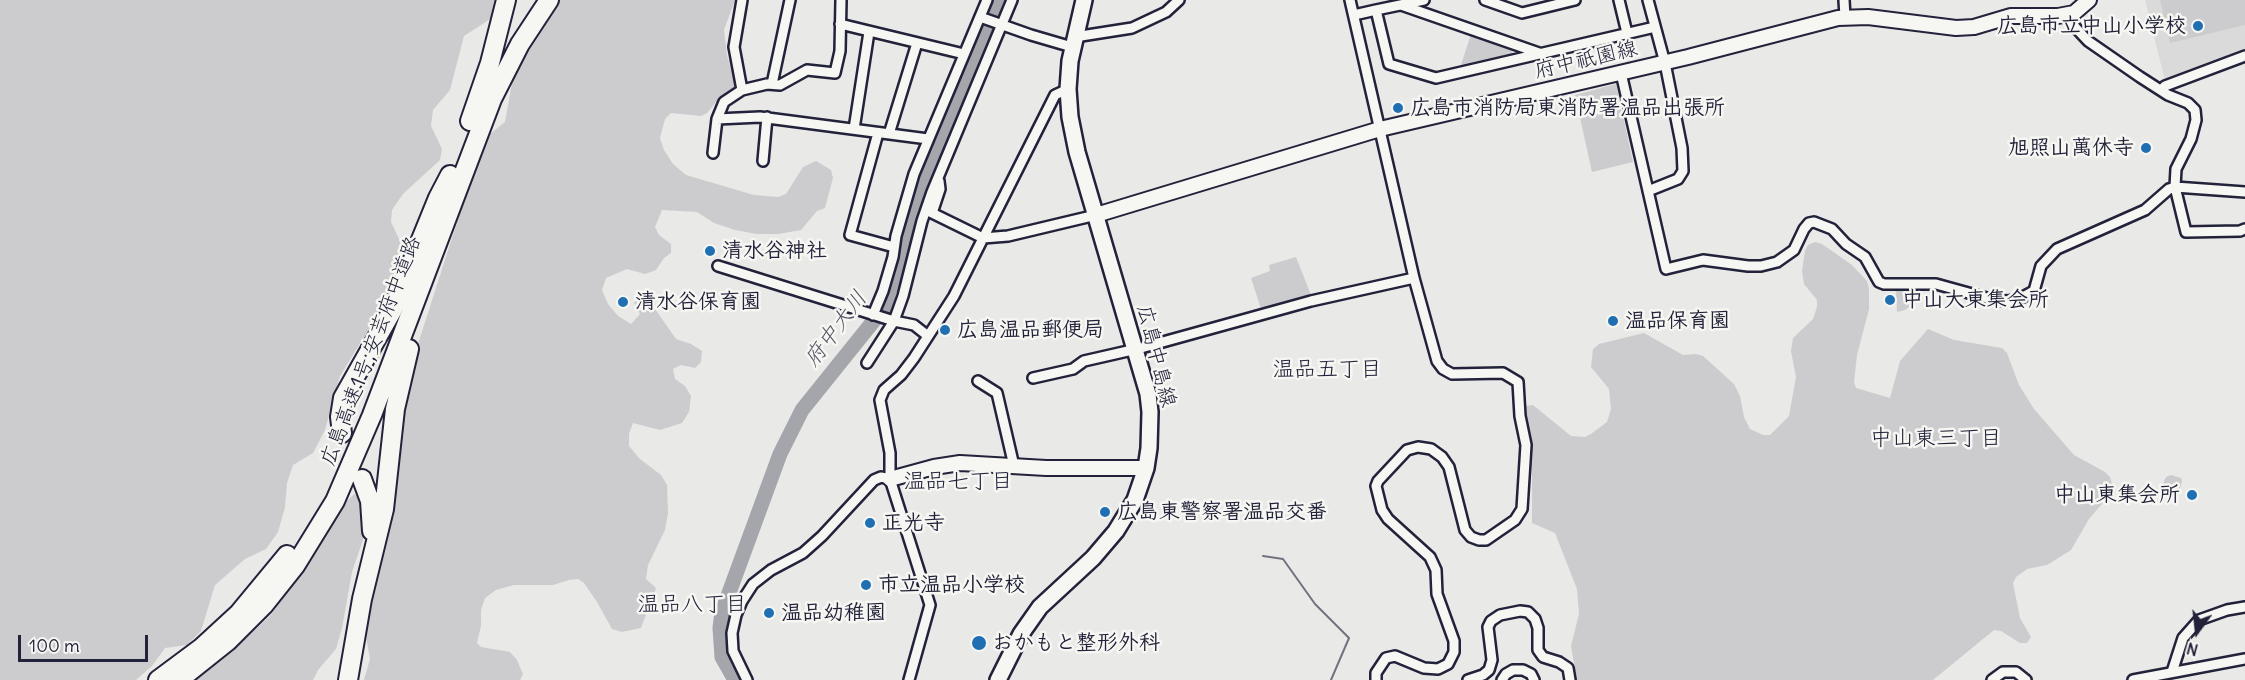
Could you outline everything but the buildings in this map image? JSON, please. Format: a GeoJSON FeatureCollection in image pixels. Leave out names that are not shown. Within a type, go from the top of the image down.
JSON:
{"type":"FeatureCollection","features":[{"type":"Feature","properties":{"kind":"highway","name":"広島高速1号;安芸府中道路"},"geometry":{"type":"LineString","coordinates":[[179,680],[228,641],[264,604],[295,566],[335,501],[359,450],[455,179],[506,0]]}},
{"type":"Feature","properties":{"kind":"highway","name":"広島高速1号;安芸府中道路"},"geometry":{"type":"LineString","coordinates":[[158,680],[201,648],[255,596],[285,559],[320,502],[348,446],[455,179],[520,44],[549,0]]}},
{"type":"Feature","properties":{"kind":"highway"},"geometry":{"type":"LineString","coordinates":[[342,433],[340,417],[343,398],[392,311],[438,198],[455,179]]}},
{"type":"Feature","properties":{"kind":"highway"},"geometry":{"type":"LineString","coordinates":[[346,680],[362,599],[384,509],[391,434],[403,368],[455,179]]}},
{"type":"Feature","properties":{"kind":"highway"},"geometry":{"type":"LineString","coordinates":[[346,680],[346,647],[372,530],[370,501],[362,479]]}},
{"type":"Feature","properties":{"kind":"main road","name":"広島中島線"},"geometry":{"type":"LineString","coordinates":[[998,680],[1022,634],[1040,607],[1093,558],[1116,531],[1135,500],[1146,468],[1149,448],[1148,394],[1072,134],[1068,89],[1074,41],[1084,0]]}},
{"type":"Feature","properties":{"kind":"main road"},"geometry":{"type":"LineString","coordinates":[[2068,14],[2074,13],[2089,0]]}},
{"type":"Feature","properties":{"kind":"main road","name":"府中祇園線"},"geometry":{"type":"LineString","coordinates":[[1096,215],[1380,129],[1665,63],[1845,17],[1868,17],[1953,28],[1974,27],[2011,16],[2068,14]]}},
{"type":"Feature","properties":{"kind":"main road"},"geometry":{"type":"LineString","coordinates":[[890,479],[934,466],[960,463],[1046,468],[1146,468]]}},
{"type":"Feature","properties":{"kind":"street"},"geometry":{"type":"LineString","coordinates":[[742,0],[734,47],[742,90]]}},
{"type":"Feature","properties":{"kind":"street"},"geometry":{"type":"LineString","coordinates":[[772,84],[790,0]]}},
{"type":"Feature","properties":{"kind":"street"},"geometry":{"type":"LineString","coordinates":[[713,153],[717,119],[724,102],[742,90],[772,84],[780,85],[807,70],[835,73],[840,51],[842,0]]}},
{"type":"Feature","properties":{"kind":"street"},"geometry":{"type":"LineString","coordinates":[[873,315],[883,291],[914,174],[987,0]]}},
{"type":"Feature","properties":{"kind":"street"},"geometry":{"type":"LineString","coordinates":[[867,363],[894,321],[903,296],[922,220],[1012,0]]}},
{"type":"Feature","properties":{"kind":"street"},"geometry":{"type":"LineString","coordinates":[[980,17],[1031,36],[1074,41],[1081,36],[1132,28],[1166,12],[1179,0]]}},
{"type":"Feature","properties":{"kind":"street"},"geometry":{"type":"LineString","coordinates":[[1350,0],[1414,278],[1437,361],[1443,369],[1452,374],[1503,373],[1518,382],[1520,416],[1526,444],[1522,509],[1515,520],[1486,540],[1471,537],[1465,530],[1449,467],[1442,457],[1431,449],[1419,447],[1407,450],[1378,481],[1376,486],[1382,510],[1388,519],[1430,557],[1436,570],[1437,594],[1454,641],[1454,652],[1448,664],[1438,669],[1424,668],[1395,657],[1386,658],[1376,673],[1376,680]]}},
{"type":"Feature","properties":{"kind":"street"},"geometry":{"type":"LineString","coordinates":[[1354,15],[1424,0]]}},
{"type":"Feature","properties":{"kind":"street"},"geometry":{"type":"LineString","coordinates":[[1485,0],[1522,13],[1575,0]]}},
{"type":"Feature","properties":{"kind":"street"},"geometry":{"type":"LineString","coordinates":[[1619,0],[1627,33]]}},
{"type":"Feature","properties":{"kind":"street"},"geometry":{"type":"LineString","coordinates":[[1648,0],[1665,63],[1682,148],[1683,171],[1678,179],[1648,191]]}},
{"type":"Feature","properties":{"kind":"street"},"geometry":{"type":"LineString","coordinates":[[1844,0],[1845,17]]}},
{"type":"Feature","properties":{"kind":"street"},"geometry":{"type":"LineString","coordinates":[[1401,5],[1542,54]]}},
{"type":"Feature","properties":{"kind":"street"},"geometry":{"type":"LineString","coordinates":[[1376,10],[1389,64],[1436,78],[1655,27]]}},
{"type":"Feature","properties":{"kind":"street"},"geometry":{"type":"LineString","coordinates":[[1621,73],[1666,269],[1703,260],[1748,266],[1777,262],[1794,250],[1804,229],[1809,223],[1814,222],[1832,229],[1846,244],[1865,257],[1879,282],[1884,284],[1936,284],[1994,300],[2008,301],[2022,298],[2034,291],[2041,266],[2057,249],[2145,210],[2170,186],[2191,139],[2196,120],[2195,110],[2188,104],[2161,90],[2088,41],[2075,27],[2068,14]]}},
{"type":"Feature","properties":{"kind":"street"},"geometry":{"type":"LineString","coordinates":[[840,24],[964,54]]}},
{"type":"Feature","properties":{"kind":"street"},"geometry":{"type":"LineString","coordinates":[[854,129],[869,32]]}},
{"type":"Feature","properties":{"kind":"street"},"geometry":{"type":"LineString","coordinates":[[889,134],[917,43]]}},
{"type":"Feature","properties":{"kind":"street"},"geometry":{"type":"LineString","coordinates":[[2161,90],[2165,86],[2245,57]]}},
{"type":"Feature","properties":{"kind":"street"},"geometry":{"type":"LineString","coordinates":[[909,680],[930,605],[890,479],[890,453],[880,399],[884,390],[901,375],[954,296],[1055,95],[1068,89]]}},
{"type":"Feature","properties":{"kind":"street"},"geometry":{"type":"LineString","coordinates":[[717,119],[767,117],[928,139]]}},
{"type":"Feature","properties":{"kind":"street"},"geometry":{"type":"LineString","coordinates":[[762,161],[767,117]]}},
{"type":"Feature","properties":{"kind":"street"},"geometry":{"type":"LineString","coordinates":[[878,133],[850,235],[894,247]]}},
{"type":"Feature","properties":{"kind":"street"},"geometry":{"type":"LineString","coordinates":[[939,176],[940,189],[932,213],[983,238],[1008,236],[1096,215]]}},
{"type":"Feature","properties":{"kind":"street"},"geometry":{"type":"LineString","coordinates":[[2170,186],[2245,192]]}},
{"type":"Feature","properties":{"kind":"street"},"geometry":{"type":"LineString","coordinates":[[2170,186],[2186,232],[2245,229]]}},
{"type":"Feature","properties":{"kind":"street"},"geometry":{"type":"LineString","coordinates":[[718,266],[873,315],[914,325],[928,336]]}},
{"type":"Feature","properties":{"kind":"street"},"geometry":{"type":"LineString","coordinates":[[1033,378],[1073,369],[1084,361],[1135,350],[1311,301],[1414,278]]}},
{"type":"Feature","properties":{"kind":"street"},"geometry":{"type":"LineString","coordinates":[[978,381],[997,393],[1014,466]]}},
{"type":"Feature","properties":{"kind":"street"},"geometry":{"type":"LineString","coordinates":[[747,680],[733,651],[732,633],[741,601],[753,584],[771,570],[803,553],[874,480],[881,477],[890,479]]}},
{"type":"Feature","properties":{"kind":"street"},"geometry":{"type":"LineString","coordinates":[[2172,672],[2183,638],[2199,620],[2227,609],[2245,607]]}},
{"type":"Feature","properties":{"kind":"street"},"geometry":{"type":"LineString","coordinates":[[1468,680],[1490,670],[1492,660],[1488,627],[1491,621],[1500,615],[1520,610],[1528,612],[1534,619],[1538,628],[1538,650],[1543,657],[1559,662],[1568,668],[1570,680]]}},
{"type":"Feature","properties":{"kind":"street"},"geometry":{"type":"LineString","coordinates":[[2133,680],[2245,660]]}},
{"type":"Feature","properties":{"kind":"street"},"geometry":{"type":"LineString","coordinates":[[2199,680],[2201,668]]}},
{"type":"Feature","properties":{"kind":"street"},"geometry":{"type":"LineString","coordinates":[[1502,680],[1506,674],[1514,670],[1523,670],[1531,674],[1534,680]]}},
{"type":"Feature","properties":{"kind":"street"},"geometry":{"type":"LineString","coordinates":[[1992,680],[2003,672],[2016,672],[2026,680]]}},
{"type":"Feature","properties":{"kind":"shaded area"},"geometry":{"type":"Polygon","coordinates":[[[0,0],[501,0],[498,14],[464,36],[450,90],[433,110],[431,126],[442,149],[440,160],[403,194],[392,210],[391,222],[402,245],[401,262],[386,301],[340,376],[325,430],[313,453],[293,465],[287,483],[285,507],[278,532],[266,549],[245,559],[215,585],[201,631],[187,645],[165,648],[152,666],[136,680],[0,680],[0,0]]]}},
{"type":"Feature","properties":{"kind":"shaded area"},"geometry":{"type":"Polygon","coordinates":[[[555,0],[735,0],[724,30],[727,55],[735,84],[734,90],[701,116],[671,113],[665,119],[660,138],[664,150],[673,164],[686,175],[754,195],[778,197],[786,194],[803,167],[816,161],[831,170],[833,178],[825,208],[817,211],[801,230],[778,234],[757,234],[735,230],[714,223],[697,212],[662,210],[655,227],[659,235],[671,244],[671,253],[664,258],[656,270],[645,274],[627,269],[606,278],[602,290],[608,304],[618,316],[631,324],[640,314],[634,303],[641,296],[651,296],[653,306],[676,339],[702,351],[701,362],[695,368],[681,365],[673,369],[675,379],[685,386],[691,396],[689,412],[682,423],[660,430],[633,423],[629,434],[629,446],[640,459],[661,475],[667,485],[668,513],[665,530],[648,565],[646,579],[656,588],[641,628],[622,632],[612,629],[597,602],[584,583],[578,579],[553,585],[514,585],[496,590],[485,598],[481,610],[481,626],[477,643],[481,647],[510,652],[517,660],[523,674],[520,680],[364,680],[370,659],[365,631],[371,596],[392,519],[405,390],[417,347],[470,182],[490,134],[505,122],[512,83],[520,62],[555,0]]]}},
{"type":"Feature","properties":{"kind":"shaded area","name":"広島市立中山小学校"},"geometry":{"type":"Polygon","coordinates":[[[2145,0],[2245,0],[2245,52],[2165,81],[2145,0]]]}},
{"type":"Feature","properties":{"kind":"shaded area"},"geometry":{"type":"Polygon","coordinates":[[[2160,0],[2245,0],[2245,25],[2170,43],[2160,0]]]}},
{"type":"Feature","properties":{"kind":"shaded area"},"geometry":{"type":"Polygon","coordinates":[[[1471,34],[1510,46],[1513,56],[1460,68],[1471,34]]]}},
{"type":"Feature","properties":{"kind":"shaded area"},"geometry":{"type":"Polygon","coordinates":[[[1616,84],[1633,162],[1592,172],[1575,95],[1616,84]]]}},
{"type":"Feature","properties":{"kind":"shaded area"},"geometry":{"type":"Polygon","coordinates":[[[1815,242],[1822,244],[1852,265],[1867,281],[1869,309],[1857,355],[1854,382],[1856,388],[1890,398],[1900,361],[1928,329],[1954,340],[2002,348],[2007,353],[2019,385],[2034,409],[2074,455],[2110,477],[2112,484],[2107,498],[2089,519],[2071,550],[2047,565],[2027,569],[2016,577],[2013,583],[2020,618],[2031,637],[2027,643],[2020,643],[2001,631],[1994,630],[1933,680],[1577,680],[1571,646],[1579,614],[1577,589],[1555,533],[1532,523],[1532,475],[1526,406],[1533,405],[1571,436],[1585,437],[1591,434],[1607,422],[1611,409],[1609,389],[1591,367],[1593,349],[1599,344],[1644,333],[1683,355],[1703,356],[1734,384],[1750,429],[1763,435],[1770,435],[1789,416],[1796,377],[1791,351],[1793,338],[1813,319],[1817,307],[1817,300],[1804,284],[1802,271],[1805,251],[1808,245],[1815,242]]]}},
{"type":"Feature","properties":{"kind":"shaded area"},"geometry":{"type":"Polygon","coordinates":[[[1296,257],[1311,295],[1261,309],[1251,278],[1270,271],[1269,265],[1296,257]]]}},
{"type":"Feature","properties":{"kind":"shaded area"},"geometry":{"type":"Polygon","coordinates":[[[1918,288],[1920,293],[1917,301],[1905,310],[1897,312],[1896,289],[1918,288]]]}},
{"type":"Feature","properties":{"kind":"shaded area"},"geometry":{"type":"Polygon","coordinates":[[[2171,475],[2181,478],[2182,481],[2177,499],[2169,496],[2161,488],[2166,477],[2171,475]]]}},
{"type":"Feature","properties":{"kind":"shaded area"},"geometry":{"type":"Polygon","coordinates":[[[354,494],[361,497],[364,517],[363,540],[352,572],[336,649],[318,670],[313,680],[196,680],[270,616],[354,494]]]}},
{"type":"Feature","properties":{"kind":"waterway","name":"府中大川"},"geometry":{"type":"LineString","coordinates":[[735,680],[722,657],[720,628],[722,612],[780,454],[802,410],[884,308],[914,208],[998,0]]}},
{"type":"Feature","properties":{"kind":"waterway"},"geometry":{"type":"LineString","coordinates":[[1263,556],[1283,559],[1315,604],[1349,638],[1331,680]]}},
{"type":"Feature","properties":{"kind":"place","name":"広島市立中山小学校"},"geometry":{"type":"Point","coordinates":[2198,26]}},
{"type":"Feature","properties":{"kind":"place","name":"広島市消防局東消防署温品出張所"},"geometry":{"type":"Point","coordinates":[1398,108]}},
{"type":"Feature","properties":{"kind":"place","name":"旭照山萬休寺"},"geometry":{"type":"Point","coordinates":[2146,148]}},
{"type":"Feature","properties":{"kind":"place","name":"清水谷神社"},"geometry":{"type":"Point","coordinates":[710,251]}},
{"type":"Feature","properties":{"kind":"place","name":"中山大東集会所"},"geometry":{"type":"Point","coordinates":[1890,300]}},
{"type":"Feature","properties":{"kind":"place","name":"清水谷保育園"},"geometry":{"type":"Point","coordinates":[623,302]}},
{"type":"Feature","properties":{"kind":"place","name":"温品保育園"},"geometry":{"type":"Point","coordinates":[1613,321]}},
{"type":"Feature","properties":{"kind":"place","name":"広島温品郵便局"},"geometry":{"type":"Point","coordinates":[945,330]}},
{"type":"Feature","properties":{"kind":"place","name":"中山東集会所"},"geometry":{"type":"Point","coordinates":[2192,495]}},
{"type":"Feature","properties":{"kind":"place","name":"広島東警察署温品交番"},"geometry":{"type":"Point","coordinates":[1105,512]}},
{"type":"Feature","properties":{"kind":"place","name":"正光寺"},"geometry":{"type":"Point","coordinates":[870,523]}},
{"type":"Feature","properties":{"kind":"place","name":"市立温品小学校"},"geometry":{"type":"Point","coordinates":[866,585]}},
{"type":"Feature","properties":{"kind":"place","name":"温品幼稚園"},"geometry":{"type":"Point","coordinates":[769,613]}},
{"type":"Feature","properties":{"kind":"place","name":"おかもと整形外科"},"geometry":{"type":"Point","coordinates":[979,643]}},
{"type":"Feature","properties":{"kind":"district","name":"温品五丁目"},"geometry":{"type":"Point","coordinates":[1327,370]}},
{"type":"Feature","properties":{"kind":"district","name":"中山東三丁目"},"geometry":{"type":"Point","coordinates":[1936,439]}},
{"type":"Feature","properties":{"kind":"district","name":"温品七丁目"},"geometry":{"type":"Point","coordinates":[958,482]}},
{"type":"Feature","properties":{"kind":"district","name":"温品八丁目"},"geometry":{"type":"Point","coordinates":[692,605]}}]}
